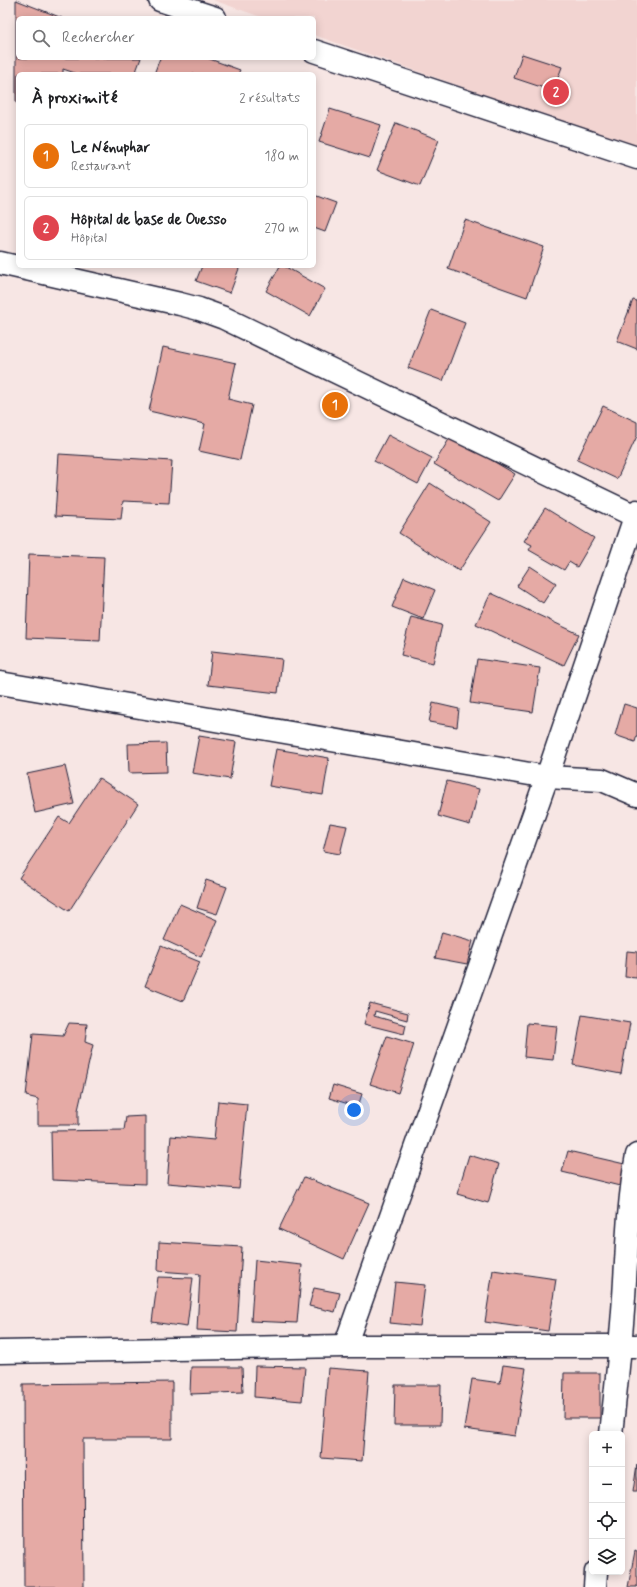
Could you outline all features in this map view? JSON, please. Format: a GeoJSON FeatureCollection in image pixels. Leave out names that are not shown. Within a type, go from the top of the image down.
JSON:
{"type":"FeatureCollection","features":[{"type":"Feature","properties":{"kind":"street"},"geometry":{"type":"LineString","coordinates":[[160,0],[209,16]]}},
{"type":"Feature","properties":{"kind":"street"},"geometry":{"type":"LineString","coordinates":[[316,52],[637,158]]}},
{"type":"Feature","properties":{"kind":"street"},"geometry":{"type":"LineString","coordinates":[[0,263],[16,267]]}},
{"type":"Feature","properties":{"kind":"street"},"geometry":{"type":"LineString","coordinates":[[22,268],[180,304],[224,318],[636,515],[547,777],[345,1346]]}},
{"type":"Feature","properties":{"kind":"street"},"geometry":{"type":"LineString","coordinates":[[0,683],[547,777],[602,780],[637,795]]}},
{"type":"Feature","properties":{"kind":"street"},"geometry":{"type":"LineString","coordinates":[[612,1431],[629,1346],[630,1203],[632,1178],[637,1155]]}},
{"type":"Feature","properties":{"kind":"street"},"geometry":{"type":"LineString","coordinates":[[0,1352],[345,1346],[629,1346]]}},
{"type":"Feature","properties":{"kind":"street"},"geometry":{"type":"LineString","coordinates":[[595,1587],[596,1575]]}},
{"type":"Feature","properties":{"kind":"shaded area"},"geometry":{"type":"Polygon","coordinates":[[[213,0],[637,0],[637,148],[316,36],[316,16],[258,16],[213,0]]]}},
{"type":"Feature","properties":{"kind":"building"},"geometry":{"type":"Polygon","coordinates":[[[16,0],[57,16],[16,16],[16,0]]]}},
{"type":"Feature","properties":{"kind":"building"},"geometry":{"type":"Polygon","coordinates":[[[522,54],[562,67],[553,91],[514,78],[522,54]]]}},
{"type":"Feature","properties":{"kind":"building"},"geometry":{"type":"Polygon","coordinates":[[[16,60],[140,60],[136,72],[72,72],[63,69],[63,72],[16,72],[16,60]]]}},
{"type":"Feature","properties":{"kind":"building"},"geometry":{"type":"Polygon","coordinates":[[[159,60],[212,60],[240,70],[239,72],[155,72],[159,60]]]}},
{"type":"Feature","properties":{"kind":"building"},"geometry":{"type":"Polygon","coordinates":[[[330,109],[381,125],[370,158],[319,142],[330,109]]]}},
{"type":"Feature","properties":{"kind":"building"},"geometry":{"type":"Polygon","coordinates":[[[396,123],[439,140],[420,186],[377,170],[396,123]]]}},
{"type":"Feature","properties":{"kind":"building"},"geometry":{"type":"Polygon","coordinates":[[[316,196],[336,203],[325,232],[316,229],[316,196]]]}},
{"type":"Feature","properties":{"kind":"building"},"geometry":{"type":"Polygon","coordinates":[[[465,220],[544,247],[527,297],[448,269],[465,220]]]}},
{"type":"Feature","properties":{"kind":"building"},"geometry":{"type":"Polygon","coordinates":[[[201,268],[239,268],[230,293],[196,281],[201,268]]]}},
{"type":"Feature","properties":{"kind":"building"},"geometry":{"type":"Polygon","coordinates":[[[279,268],[288,268],[325,289],[310,316],[266,291],[279,268]]]}},
{"type":"Feature","properties":{"kind":"building"},"geometry":{"type":"Polygon","coordinates":[[[633,300],[637,301],[637,349],[617,341],[633,300]]]}},
{"type":"Feature","properties":{"kind":"building"},"geometry":{"type":"Polygon","coordinates":[[[431,310],[465,323],[443,381],[408,368],[431,310]]]}},
{"type":"Feature","properties":{"kind":"building"},"geometry":{"type":"Polygon","coordinates":[[[163,347],[236,363],[228,399],[252,405],[240,460],[199,451],[205,424],[149,411],[163,347]]]}},
{"type":"Feature","properties":{"kind":"building"},"geometry":{"type":"Polygon","coordinates":[[[603,406],[637,422],[637,436],[617,479],[577,460],[603,406]]]}},
{"type":"Feature","properties":{"kind":"building"},"geometry":{"type":"Polygon","coordinates":[[[388,435],[432,458],[418,484],[374,461],[388,435]]]}},
{"type":"Feature","properties":{"kind":"building"},"geometry":{"type":"Polygon","coordinates":[[[451,436],[515,474],[498,501],[434,464],[451,436]]]}},
{"type":"Feature","properties":{"kind":"building"},"geometry":{"type":"Polygon","coordinates":[[[59,454],[172,461],[169,503],[123,501],[121,519],[55,516],[59,454]]]}},
{"type":"Feature","properties":{"kind":"building"},"geometry":{"type":"Polygon","coordinates":[[[430,483],[491,522],[459,571],[399,533],[430,483]]]}},
{"type":"Feature","properties":{"kind":"building"},"geometry":{"type":"Polygon","coordinates":[[[545,508],[594,538],[577,567],[569,562],[564,570],[529,550],[532,545],[524,541],[545,508]]]}},
{"type":"Feature","properties":{"kind":"building"},"geometry":{"type":"Polygon","coordinates":[[[29,554],[104,557],[100,641],[26,638],[29,554]]]}},
{"type":"Feature","properties":{"kind":"building"},"geometry":{"type":"Polygon","coordinates":[[[530,566],[556,583],[543,603],[517,586],[530,566]]]}},
{"type":"Feature","properties":{"kind":"building"},"geometry":{"type":"Polygon","coordinates":[[[404,577],[435,590],[423,619],[392,607],[404,577]]]}},
{"type":"Feature","properties":{"kind":"building"},"geometry":{"type":"Polygon","coordinates":[[[491,593],[579,634],[564,665],[476,624],[491,593]]]}},
{"type":"Feature","properties":{"kind":"building"},"geometry":{"type":"Polygon","coordinates":[[[411,617],[442,625],[433,663],[401,655],[411,617]]]}},
{"type":"Feature","properties":{"kind":"building"},"geometry":{"type":"Polygon","coordinates":[[[212,651],[282,659],[278,693],[208,685],[212,651]]]}},
{"type":"Feature","properties":{"kind":"building"},"geometry":{"type":"Polygon","coordinates":[[[477,659],[540,668],[533,712],[470,703],[477,659]]]}},
{"type":"Feature","properties":{"kind":"building"},"geometry":{"type":"Polygon","coordinates":[[[433,703],[459,709],[457,727],[429,722],[433,703]]]}},
{"type":"Feature","properties":{"kind":"building"},"geometry":{"type":"Polygon","coordinates":[[[624,704],[637,708],[637,735],[635,742],[615,735],[624,704]]]}},
{"type":"Feature","properties":{"kind":"building"},"geometry":{"type":"Polygon","coordinates":[[[199,736],[236,742],[230,779],[192,773],[199,736]]]}},
{"type":"Feature","properties":{"kind":"building"},"geometry":{"type":"Polygon","coordinates":[[[166,743],[167,772],[129,773],[128,744],[166,743]]]}},
{"type":"Feature","properties":{"kind":"building"},"geometry":{"type":"Polygon","coordinates":[[[276,749],[329,758],[323,795],[269,786],[276,749]]]}},
{"type":"Feature","properties":{"kind":"building"},"geometry":{"type":"Polygon","coordinates":[[[65,766],[74,804],[35,813],[27,774],[65,766]]]}},
{"type":"Feature","properties":{"kind":"building"},"geometry":{"type":"Polygon","coordinates":[[[99,778],[138,804],[69,911],[19,878],[59,817],[69,823],[99,778]]]}},
{"type":"Feature","properties":{"kind":"building"},"geometry":{"type":"Polygon","coordinates":[[[447,781],[479,789],[470,825],[438,816],[447,781]]]}},
{"type":"Feature","properties":{"kind":"building"},"geometry":{"type":"Polygon","coordinates":[[[330,823],[347,826],[340,854],[323,851],[330,823]]]}},
{"type":"Feature","properties":{"kind":"building"},"geometry":{"type":"Polygon","coordinates":[[[206,880],[227,887],[217,914],[197,908],[206,880]]]}},
{"type":"Feature","properties":{"kind":"building"},"geometry":{"type":"Polygon","coordinates":[[[180,904],[217,920],[201,957],[164,940],[180,904]]]}},
{"type":"Feature","properties":{"kind":"building"},"geometry":{"type":"Polygon","coordinates":[[[442,932],[473,941],[467,964],[435,958],[442,932]]]}},
{"type":"Feature","properties":{"kind":"building"},"geometry":{"type":"Polygon","coordinates":[[[161,946],[200,962],[183,1001],[145,986],[161,946]]]}},
{"type":"Feature","properties":{"kind":"building"},"geometry":{"type":"Polygon","coordinates":[[[627,951],[637,952],[637,978],[625,977],[627,951]]]}},
{"type":"Feature","properties":{"kind":"building"},"geometry":{"type":"Polygon","coordinates":[[[370,1003],[408,1013],[407,1020],[375,1011],[374,1016],[406,1025],[404,1034],[364,1024],[370,1003]]]}},
{"type":"Feature","properties":{"kind":"building"},"geometry":{"type":"Polygon","coordinates":[[[582,1015],[630,1023],[621,1074],[573,1065],[582,1015]]]}},
{"type":"Feature","properties":{"kind":"building"},"geometry":{"type":"Polygon","coordinates":[[[69,1023],[87,1024],[85,1042],[93,1045],[78,1110],[78,1125],[38,1125],[38,1099],[26,1096],[33,1034],[63,1036],[69,1023]]]}},
{"type":"Feature","properties":{"kind":"building"},"geometry":{"type":"Polygon","coordinates":[[[527,1023],[557,1026],[553,1060],[524,1057],[527,1023]]]}},
{"type":"Feature","properties":{"kind":"building"},"geometry":{"type":"Polygon","coordinates":[[[387,1036],[414,1044],[398,1093],[370,1084],[387,1036]]]}},
{"type":"Feature","properties":{"kind":"building"},"geometry":{"type":"Polygon","coordinates":[[[333,1085],[362,1094],[358,1107],[329,1098],[333,1085]]]}},
{"type":"Feature","properties":{"kind":"building"},"geometry":{"type":"Polygon","coordinates":[[[218,1101],[247,1104],[239,1189],[167,1183],[171,1136],[214,1140],[218,1101]]]}},
{"type":"Feature","properties":{"kind":"building"},"geometry":{"type":"Polygon","coordinates":[[[145,1116],[145,1184],[52,1180],[51,1131],[124,1130],[126,1117],[145,1116]]]}},
{"type":"Feature","properties":{"kind":"building"},"geometry":{"type":"Polygon","coordinates":[[[568,1151],[629,1165],[624,1187],[562,1172],[568,1151]]]}},
{"type":"Feature","properties":{"kind":"building"},"geometry":{"type":"Polygon","coordinates":[[[469,1155],[499,1164],[488,1203],[457,1194],[469,1155]]]}},
{"type":"Feature","properties":{"kind":"building"},"geometry":{"type":"Polygon","coordinates":[[[304,1177],[369,1203],[344,1259],[279,1229],[304,1177]]]}},
{"type":"Feature","properties":{"kind":"building"},"geometry":{"type":"Polygon","coordinates":[[[159,1242],[242,1247],[237,1332],[197,1330],[200,1274],[158,1271],[159,1242]]]}},
{"type":"Feature","properties":{"kind":"building"},"geometry":{"type":"Polygon","coordinates":[[[255,1260],[302,1265],[297,1323],[251,1321],[255,1260]]]}},
{"type":"Feature","properties":{"kind":"building"},"geometry":{"type":"Polygon","coordinates":[[[493,1270],[556,1279],[548,1331],[485,1322],[493,1270]]]}},
{"type":"Feature","properties":{"kind":"building"},"geometry":{"type":"Polygon","coordinates":[[[158,1277],[193,1278],[187,1327],[152,1322],[158,1277]]]}},
{"type":"Feature","properties":{"kind":"building"},"geometry":{"type":"Polygon","coordinates":[[[395,1282],[425,1285],[420,1326],[390,1323],[395,1282]]]}},
{"type":"Feature","properties":{"kind":"building"},"geometry":{"type":"Polygon","coordinates":[[[314,1288],[340,1293],[335,1312],[309,1306],[314,1288]]]}},
{"type":"Feature","properties":{"kind":"building"},"geometry":{"type":"Polygon","coordinates":[[[503,1365],[526,1368],[515,1436],[464,1429],[472,1379],[500,1383],[503,1365]]]}},
{"type":"Feature","properties":{"kind":"building"},"geometry":{"type":"Polygon","coordinates":[[[255,1366],[305,1367],[302,1401],[254,1397],[255,1366]]]}},
{"type":"Feature","properties":{"kind":"building"},"geometry":{"type":"Polygon","coordinates":[[[191,1367],[242,1367],[243,1392],[190,1394],[191,1367]]]}},
{"type":"Feature","properties":{"kind":"building"},"geometry":{"type":"Polygon","coordinates":[[[328,1368],[369,1371],[362,1461],[321,1458],[328,1368]]]}},
{"type":"Feature","properties":{"kind":"building"},"geometry":{"type":"Polygon","coordinates":[[[564,1373],[600,1373],[600,1418],[563,1418],[564,1373]]]}},
{"type":"Feature","properties":{"kind":"building"},"geometry":{"type":"Polygon","coordinates":[[[172,1382],[172,1439],[83,1439],[84,1587],[24,1587],[23,1384],[172,1382]]]}},
{"type":"Feature","properties":{"kind":"building"},"geometry":{"type":"Polygon","coordinates":[[[395,1385],[441,1385],[440,1425],[394,1425],[395,1385]]]}},
{"type":"Feature","properties":{"kind":"building"},"geometry":{"type":"Polygon","coordinates":[[[637,1464],[637,1492],[633,1492],[637,1464]]]}},
{"type":"Feature","properties":{"kind":"building"},"geometry":{"type":"Polygon","coordinates":[[[635,1551],[637,1552],[637,1587],[628,1587],[635,1551]]]}},
{"type":"Feature","properties":{"kind":"place","name":"Hôpital de base de Ouesso"},"geometry":{"type":"Point","coordinates":[556,92]}},
{"type":"Feature","properties":{"kind":"place","name":"Le Nénuphar"},"geometry":{"type":"Point","coordinates":[335,405]}}]}
